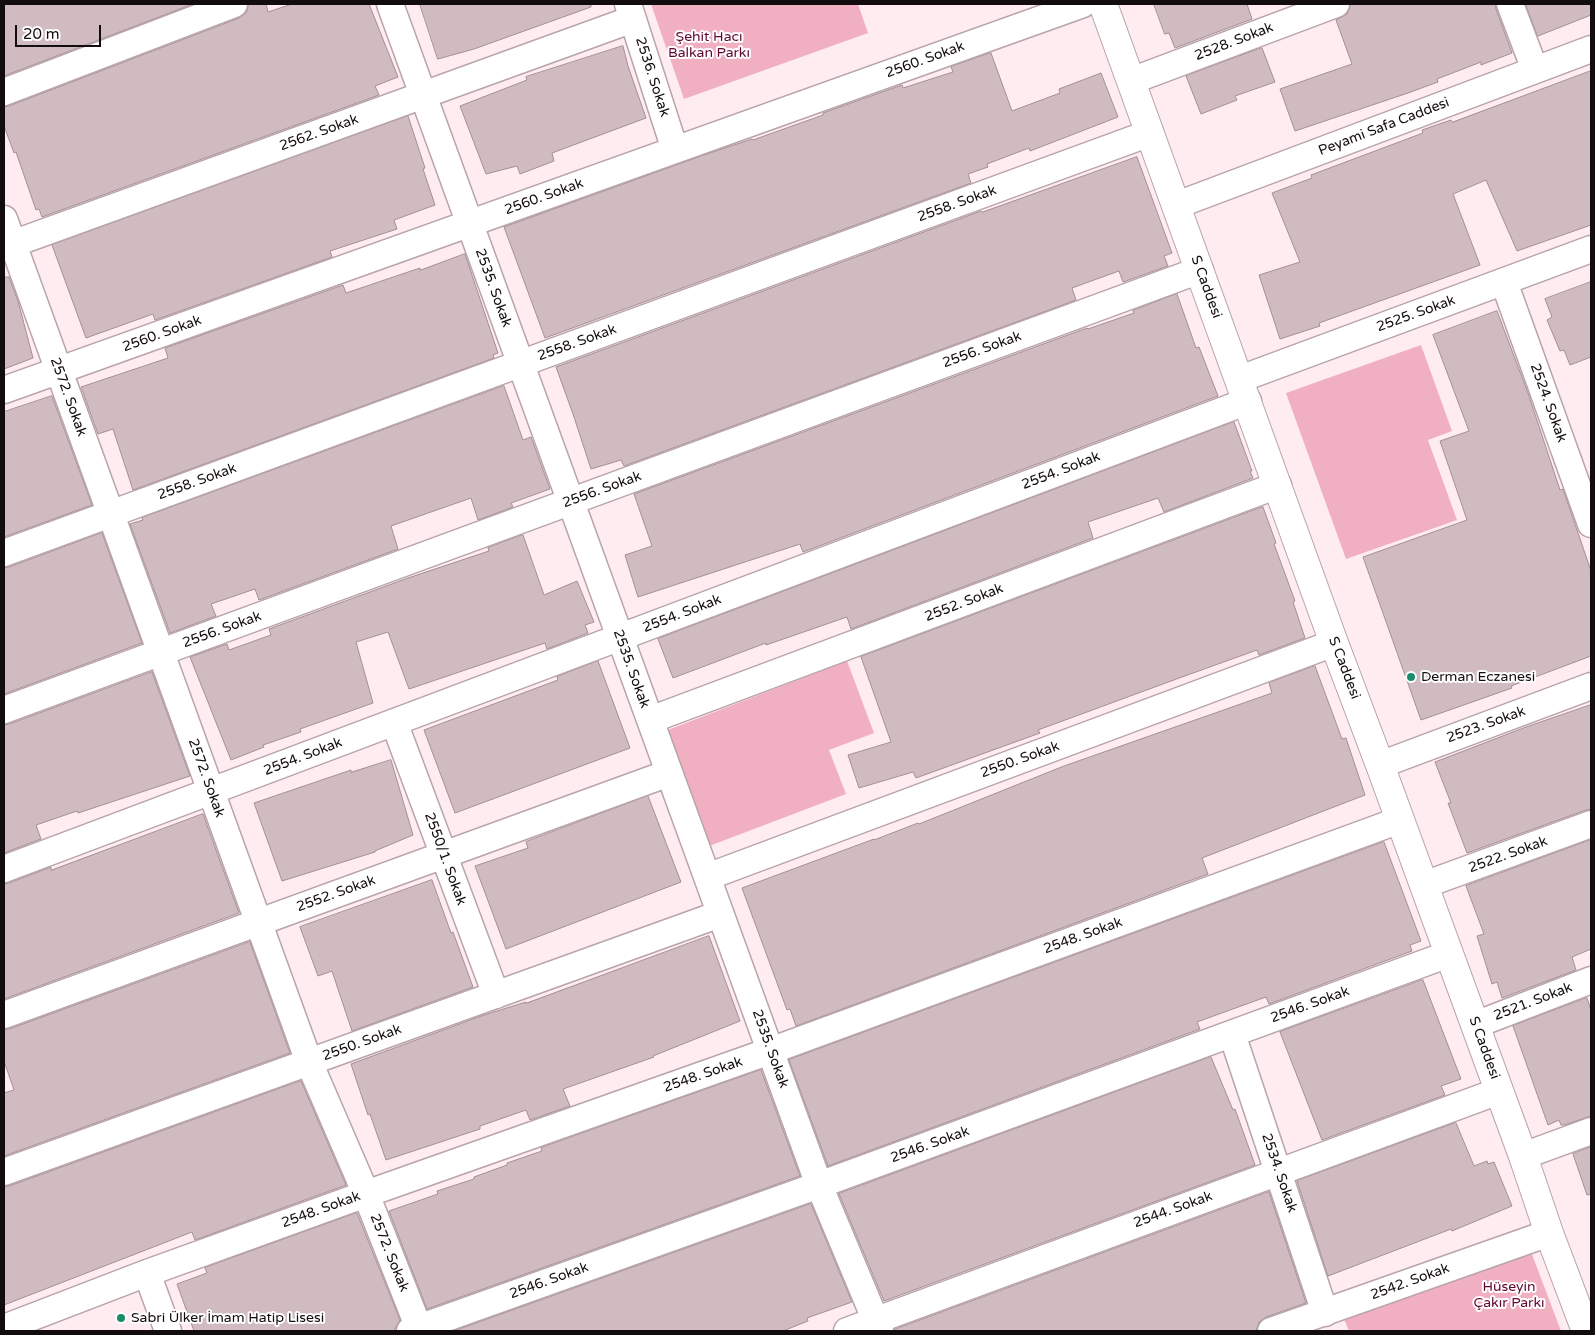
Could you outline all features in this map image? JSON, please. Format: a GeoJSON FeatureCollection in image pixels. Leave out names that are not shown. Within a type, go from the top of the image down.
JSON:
{"type":"FeatureCollection","features":[{"type":"Feature","properties":{"kind":"main road","name":"S Caddesi"},"geometry":{"type":"LineString","coordinates":[[1103,4],[1586,1331]]}},
{"type":"Feature","properties":{"kind":"street"},"geometry":{"type":"LineString","coordinates":[[4,92],[234,4]]}},
{"type":"Feature","properties":{"kind":"street","name":"2535. Sokak"},"geometry":{"type":"LineString","coordinates":[[390,4],[819,1185],[878,1326]]}},
{"type":"Feature","properties":{"kind":"street","name":"2560. Sokak"},"geometry":{"type":"LineString","coordinates":[[4,390],[1083,4]]}},
{"type":"Feature","properties":{"kind":"street","name":"2528. Sokak"},"geometry":{"type":"LineString","coordinates":[[1131,81],[1336,4]]}},
{"type":"Feature","properties":{"kind":"street"},"geometry":{"type":"LineString","coordinates":[[1510,4],[1535,70]]}},
{"type":"Feature","properties":{"kind":"street","name":"2562. Sokak"},"geometry":{"type":"LineString","coordinates":[[8,246],[423,95],[631,11]]}},
{"type":"Feature","properties":{"kind":"street","name":"2536. Sokak"},"geometry":{"type":"LineString","coordinates":[[631,11],[675,150]]}},
{"type":"Feature","properties":{"kind":"street","name":"Peyami Safa Caddesi"},"geometry":{"type":"LineString","coordinates":[[1177,205],[1591,48]]}},
{"type":"Feature","properties":{"kind":"street","name":"2558. Sokak"},"geometry":{"type":"LineString","coordinates":[[4,553],[1150,133]]}},
{"type":"Feature","properties":{"kind":"street","name":"2572. Sokak"},"geometry":{"type":"LineString","coordinates":[[4,219],[8,246],[59,371],[309,1062],[366,1194],[416,1330]]}},
{"type":"Feature","properties":{"kind":"street","name":"2525. Sokak"},"geometry":{"type":"LineString","coordinates":[[1244,390],[1504,282],[1591,249]]}},
{"type":"Feature","properties":{"kind":"street","name":"2556. Sokak"},"geometry":{"type":"LineString","coordinates":[[4,710],[1200,270]]}},
{"type":"Feature","properties":{"kind":"street","name":"2524. Sokak"},"geometry":{"type":"LineString","coordinates":[[1504,282],[1591,524]]}},
{"type":"Feature","properties":{"kind":"street","name":"2554. Sokak"},"geometry":{"type":"LineString","coordinates":[[4,869],[620,638],[1244,390]]}},
{"type":"Feature","properties":{"kind":"street","name":"2552. Sokak"},"geometry":{"type":"LineString","coordinates":[[650,720],[1278,485]]}},
{"type":"Feature","properties":{"kind":"street","name":"2550. Sokak"},"geometry":{"type":"LineString","coordinates":[[707,877],[1334,643]]}},
{"type":"Feature","properties":{"kind":"street","name":"2523. Sokak"},"geometry":{"type":"LineString","coordinates":[[1380,765],[1591,686]]}},
{"type":"Feature","properties":{"kind":"street","name":"2550/1. Sokak"},"geometry":{"type":"LineString","coordinates":[[394,722],[496,995]]}},
{"type":"Feature","properties":{"kind":"street","name":"2552. Sokak"},"geometry":{"type":"LineString","coordinates":[[4,1015],[669,772]]}},
{"type":"Feature","properties":{"kind":"street","name":"2548. Sokak"},"geometry":{"type":"LineString","coordinates":[[4,1328],[147,1273],[770,1051],[1400,820]]}},
{"type":"Feature","properties":{"kind":"street","name":"2522. Sokak"},"geometry":{"type":"LineString","coordinates":[[1424,885],[1591,824]]}},
{"type":"Feature","properties":{"kind":"street","name":"2550. Sokak"},"geometry":{"type":"LineString","coordinates":[[4,1172],[720,914]]}},
{"type":"Feature","properties":{"kind":"street","name":"2546. Sokak"},"geometry":{"type":"LineString","coordinates":[[416,1330],[819,1185],[1449,954]]}},
{"type":"Feature","properties":{"kind":"street","name":"2521. Sokak"},"geometry":{"type":"LineString","coordinates":[[1475,1025],[1591,980]]}},
{"type":"Feature","properties":{"kind":"street","name":"2534. Sokak"},"geometry":{"type":"LineString","coordinates":[[1232,1034],[1325,1313]]}},
{"type":"Feature","properties":{"kind":"street","name":"2544. Sokak"},"geometry":{"type":"LineString","coordinates":[[847,1331],[878,1326],[1278,1171],[1499,1091]]}},
{"type":"Feature","properties":{"kind":"street"},"geometry":{"type":"LineString","coordinates":[[1523,1156],[1591,1130]]}},
{"type":"Feature","properties":{"kind":"street","name":"2542. Sokak"},"geometry":{"type":"LineString","coordinates":[[1271,1331],[1549,1233]]}},
{"type":"Feature","properties":{"kind":"street"},"geometry":{"type":"LineString","coordinates":[[147,1273],[168,1331]]}},
{"type":"Feature","properties":{"kind":"green space","name":"Şehit Hacı Balkan Parkı"},"geometry":{"type":"Polygon","coordinates":[[[651,4],[858,4],[868,33],[684,99],[651,4]]]}},
{"type":"Feature","properties":{"kind":"green space"},"geometry":{"type":"Polygon","coordinates":[[[1421,345],[1452,431],[1428,440],[1457,520],[1346,559],[1286,393],[1421,345]]]}},
{"type":"Feature","properties":{"kind":"green space"},"geometry":{"type":"Polygon","coordinates":[[[847,661],[874,733],[829,750],[846,794],[704,848],[660,733],[847,661]]]}},
{"type":"Feature","properties":{"kind":"green space","name":"Hüseyin Çakır Parkı"},"geometry":{"type":"Polygon","coordinates":[[[1530,1249],[1561,1331],[1349,1331],[1344,1319],[1530,1249]]]}},
{"type":"Feature","properties":{"kind":"building"},"geometry":{"type":"Polygon","coordinates":[[[4,4],[193,4],[4,76],[4,4]]]}},
{"type":"Feature","properties":{"kind":"building"},"geometry":{"type":"Polygon","coordinates":[[[249,4],[266,4],[268,12],[292,4],[369,4],[398,77],[375,86],[379,95],[42,217],[39,209],[36,210],[16,152],[14,153],[4,126],[4,107],[239,18],[246,13],[249,4]]]}},
{"type":"Feature","properties":{"kind":"building"},"geometry":{"type":"Polygon","coordinates":[[[420,4],[591,4],[591,7],[474,49],[438,59],[420,4]]]}},
{"type":"Feature","properties":{"kind":"building"},"geometry":{"type":"Polygon","coordinates":[[[1154,4],[1247,4],[1252,19],[1175,48],[1169,33],[1165,34],[1154,4]]]}},
{"type":"Feature","properties":{"kind":"building"},"geometry":{"type":"Polygon","coordinates":[[[1351,4],[1495,4],[1512,53],[1481,65],[1481,62],[1437,79],[1438,82],[1408,93],[1295,131],[1280,89],[1352,64],[1336,20],[1347,14],[1351,4]]]}},
{"type":"Feature","properties":{"kind":"building"},"geometry":{"type":"Polygon","coordinates":[[[1526,4],[1591,4],[1591,15],[1538,36],[1526,4]]]}},
{"type":"Feature","properties":{"kind":"building"},"geometry":{"type":"Polygon","coordinates":[[[623,46],[646,118],[552,153],[554,161],[520,174],[517,166],[486,174],[460,106],[527,80],[526,77],[623,46]]]}},
{"type":"Feature","properties":{"kind":"building"},"geometry":{"type":"Polygon","coordinates":[[[1262,48],[1275,82],[1235,96],[1237,100],[1201,114],[1186,76],[1262,48]]]}},
{"type":"Feature","properties":{"kind":"building"},"geometry":{"type":"Polygon","coordinates":[[[991,53],[1012,111],[1060,93],[1059,89],[1101,73],[1118,117],[1030,151],[1029,148],[987,164],[988,167],[968,174],[971,183],[545,338],[504,227],[701,156],[753,140],[902,85],[903,88],[953,72],[951,67],[991,53]]]}},
{"type":"Feature","properties":{"kind":"building"},"geometry":{"type":"Polygon","coordinates":[[[1591,71],[1591,225],[1517,251],[1486,180],[1453,194],[1480,265],[1319,323],[1320,326],[1280,339],[1259,275],[1300,262],[1272,193],[1312,178],[1311,175],[1423,133],[1422,130],[1451,120],[1452,122],[1591,71]]]}},
{"type":"Feature","properties":{"kind":"building"},"geometry":{"type":"Polygon","coordinates":[[[408,116],[435,205],[394,220],[397,229],[330,251],[332,257],[155,320],[153,314],[86,338],[52,245],[408,116]]]}},
{"type":"Feature","properties":{"kind":"building"},"geometry":{"type":"Polygon","coordinates":[[[1137,157],[1172,253],[1164,256],[1168,266],[1123,282],[1119,271],[1072,288],[1076,300],[624,466],[621,460],[591,469],[556,367],[981,211],[1137,157]]]}},
{"type":"Feature","properties":{"kind":"building"},"geometry":{"type":"Polygon","coordinates":[[[465,254],[498,353],[493,355],[494,358],[133,490],[113,429],[98,434],[81,387],[168,358],[165,348],[343,285],[346,293],[465,254]]]}},
{"type":"Feature","properties":{"kind":"building"},"geometry":{"type":"Polygon","coordinates":[[[9,277],[18,301],[33,358],[4,369],[4,278],[9,277]]]}},
{"type":"Feature","properties":{"kind":"building"},"geometry":{"type":"Polygon","coordinates":[[[1591,282],[1591,357],[1570,365],[1564,350],[1560,351],[1547,320],[1552,317],[1545,299],[1591,282]]]}},
{"type":"Feature","properties":{"kind":"building"},"geometry":{"type":"Polygon","coordinates":[[[1177,294],[1196,348],[1199,347],[1218,396],[803,552],[800,544],[638,597],[625,555],[652,546],[634,494],[1087,328],[1134,313],[1133,311],[1177,294]]]}},
{"type":"Feature","properties":{"kind":"building"},"geometry":{"type":"Polygon","coordinates":[[[1497,311],[1528,393],[1560,490],[1563,489],[1591,571],[1591,656],[1511,686],[1512,688],[1421,720],[1363,557],[1467,520],[1440,441],[1469,431],[1433,335],[1497,311]]]}},
{"type":"Feature","properties":{"kind":"building"},"geometry":{"type":"Polygon","coordinates":[[[504,386],[523,440],[531,437],[550,489],[511,503],[513,507],[478,520],[471,498],[391,526],[398,549],[259,600],[255,589],[211,604],[216,616],[170,633],[130,524],[504,386]]]}},
{"type":"Feature","properties":{"kind":"building"},"geometry":{"type":"Polygon","coordinates":[[[52,396],[92,505],[4,537],[4,412],[52,396]]]}},
{"type":"Feature","properties":{"kind":"building"},"geometry":{"type":"Polygon","coordinates":[[[1234,422],[1253,478],[1164,512],[1158,498],[1088,522],[1093,538],[851,629],[847,617],[766,645],[766,643],[673,678],[658,639],[1234,422]]]}},
{"type":"Feature","properties":{"kind":"building"},"geometry":{"type":"Polygon","coordinates":[[[1263,507],[1276,543],[1274,544],[1295,601],[1293,602],[1305,638],[1259,655],[1257,650],[1038,730],[1040,733],[916,778],[913,772],[859,788],[848,755],[891,742],[861,657],[1263,507]]]}},
{"type":"Feature","properties":{"kind":"building"},"geometry":{"type":"Polygon","coordinates":[[[102,533],[142,643],[4,694],[4,568],[102,533]]]}},
{"type":"Feature","properties":{"kind":"building"},"geometry":{"type":"Polygon","coordinates":[[[523,535],[544,595],[577,581],[594,622],[585,625],[588,633],[547,649],[545,643],[409,689],[388,632],[356,642],[373,703],[300,729],[301,732],[263,745],[264,747],[231,760],[190,657],[227,644],[229,650],[271,635],[269,629],[408,578],[489,551],[488,548],[523,535]]]}},
{"type":"Feature","properties":{"kind":"building"},"geometry":{"type":"Polygon","coordinates":[[[598,661],[630,748],[455,813],[424,730],[558,680],[557,677],[598,661]]]}},
{"type":"Feature","properties":{"kind":"building"},"geometry":{"type":"Polygon","coordinates":[[[1315,666],[1342,739],[1346,738],[1365,795],[1202,858],[1208,874],[796,1026],[790,1009],[787,1010],[742,888],[919,824],[1064,766],[1272,693],[1269,683],[1315,666]]]}},
{"type":"Feature","properties":{"kind":"building"},"geometry":{"type":"Polygon","coordinates":[[[152,672],[190,776],[36,825],[41,839],[4,853],[4,725],[152,672]]]}},
{"type":"Feature","properties":{"kind":"building"},"geometry":{"type":"Polygon","coordinates":[[[1591,705],[1591,809],[1467,853],[1435,762],[1526,727],[1591,705]]]}},
{"type":"Feature","properties":{"kind":"building"},"geometry":{"type":"Polygon","coordinates":[[[391,760],[413,835],[375,852],[282,881],[254,803],[351,770],[351,772],[391,760]]]}},
{"type":"Feature","properties":{"kind":"building"},"geometry":{"type":"Polygon","coordinates":[[[648,796],[681,882],[506,949],[475,866],[528,848],[526,842],[648,796]]]}},
{"type":"Feature","properties":{"kind":"building"},"geometry":{"type":"Polygon","coordinates":[[[203,814],[239,913],[4,999],[4,884],[51,867],[51,870],[203,814]]]}},
{"type":"Feature","properties":{"kind":"building"},"geometry":{"type":"Polygon","coordinates":[[[1591,840],[1591,949],[1572,957],[1576,970],[1502,998],[1497,982],[1492,984],[1477,936],[1484,934],[1466,886],[1591,840]]]}},
{"type":"Feature","properties":{"kind":"building"},"geometry":{"type":"Polygon","coordinates":[[[1384,842],[1421,941],[1410,945],[1412,951],[1269,1004],[1266,997],[1197,1022],[1200,1029],[828,1166],[789,1060],[1384,842]]]}},
{"type":"Feature","properties":{"kind":"building"},"geometry":{"type":"Polygon","coordinates":[[[432,880],[473,987],[352,1031],[332,971],[318,976],[300,927],[432,880]]]}},
{"type":"Feature","properties":{"kind":"building"},"geometry":{"type":"Polygon","coordinates":[[[709,936],[740,1021],[654,1057],[563,1089],[570,1106],[530,1120],[526,1110],[480,1126],[480,1129],[386,1160],[351,1064],[709,936]]]}},
{"type":"Feature","properties":{"kind":"building"},"geometry":{"type":"Polygon","coordinates":[[[250,942],[290,1053],[4,1156],[4,1093],[14,1090],[4,1061],[4,1030],[250,942]]]}},
{"type":"Feature","properties":{"kind":"building"},"geometry":{"type":"Polygon","coordinates":[[[1423,980],[1461,1079],[1441,1086],[1445,1095],[1322,1140],[1280,1032],[1423,980]]]}},
{"type":"Feature","properties":{"kind":"building"},"geometry":{"type":"Polygon","coordinates":[[[1587,998],[1591,1010],[1591,1116],[1564,1125],[1561,1125],[1559,1120],[1548,1125],[1513,1026],[1587,998]]]}},
{"type":"Feature","properties":{"kind":"building"},"geometry":{"type":"Polygon","coordinates":[[[1211,1057],[1233,1110],[1235,1109],[1255,1165],[884,1301],[839,1194],[1211,1057]]]}},
{"type":"Feature","properties":{"kind":"building"},"geometry":{"type":"Polygon","coordinates":[[[761,1070],[800,1176],[427,1309],[389,1211],[438,1194],[437,1191],[474,1179],[474,1177],[507,1165],[507,1163],[542,1151],[541,1148],[761,1070]]]}},
{"type":"Feature","properties":{"kind":"building"},"geometry":{"type":"Polygon","coordinates":[[[301,1081],[346,1185],[195,1240],[192,1232],[4,1305],[4,1187],[301,1081]]]}},
{"type":"Feature","properties":{"kind":"building"},"geometry":{"type":"Polygon","coordinates":[[[1456,1123],[1474,1166],[1487,1161],[1488,1164],[1494,1162],[1512,1206],[1452,1231],[1451,1229],[1328,1276],[1297,1181],[1456,1123]]]}},
{"type":"Feature","properties":{"kind":"building"},"geometry":{"type":"Polygon","coordinates":[[[1591,1147],[1591,1194],[1587,1195],[1573,1154],[1591,1147]]]}},
{"type":"Feature","properties":{"kind":"building"},"geometry":{"type":"Polygon","coordinates":[[[1269,1192],[1306,1303],[1266,1317],[1259,1322],[1256,1331],[894,1330],[1269,1192]]]}},
{"type":"Feature","properties":{"kind":"building"},"geometry":{"type":"Polygon","coordinates":[[[811,1204],[852,1302],[807,1318],[808,1321],[783,1331],[454,1331],[811,1204]]]}},
{"type":"Feature","properties":{"kind":"building"},"geometry":{"type":"Polygon","coordinates":[[[357,1213],[400,1320],[395,1331],[194,1331],[177,1284],[207,1273],[205,1268],[357,1213]]]}},
{"type":"Feature","properties":{"kind":"place","name":"Derman Eczanesi"},"geometry":{"type":"Point","coordinates":[1411,677]}},
{"type":"Feature","properties":{"kind":"place","name":"Sabri Ülker İmam Hatip Lisesi"},"geometry":{"type":"Point","coordinates":[121,1318]}}]}
